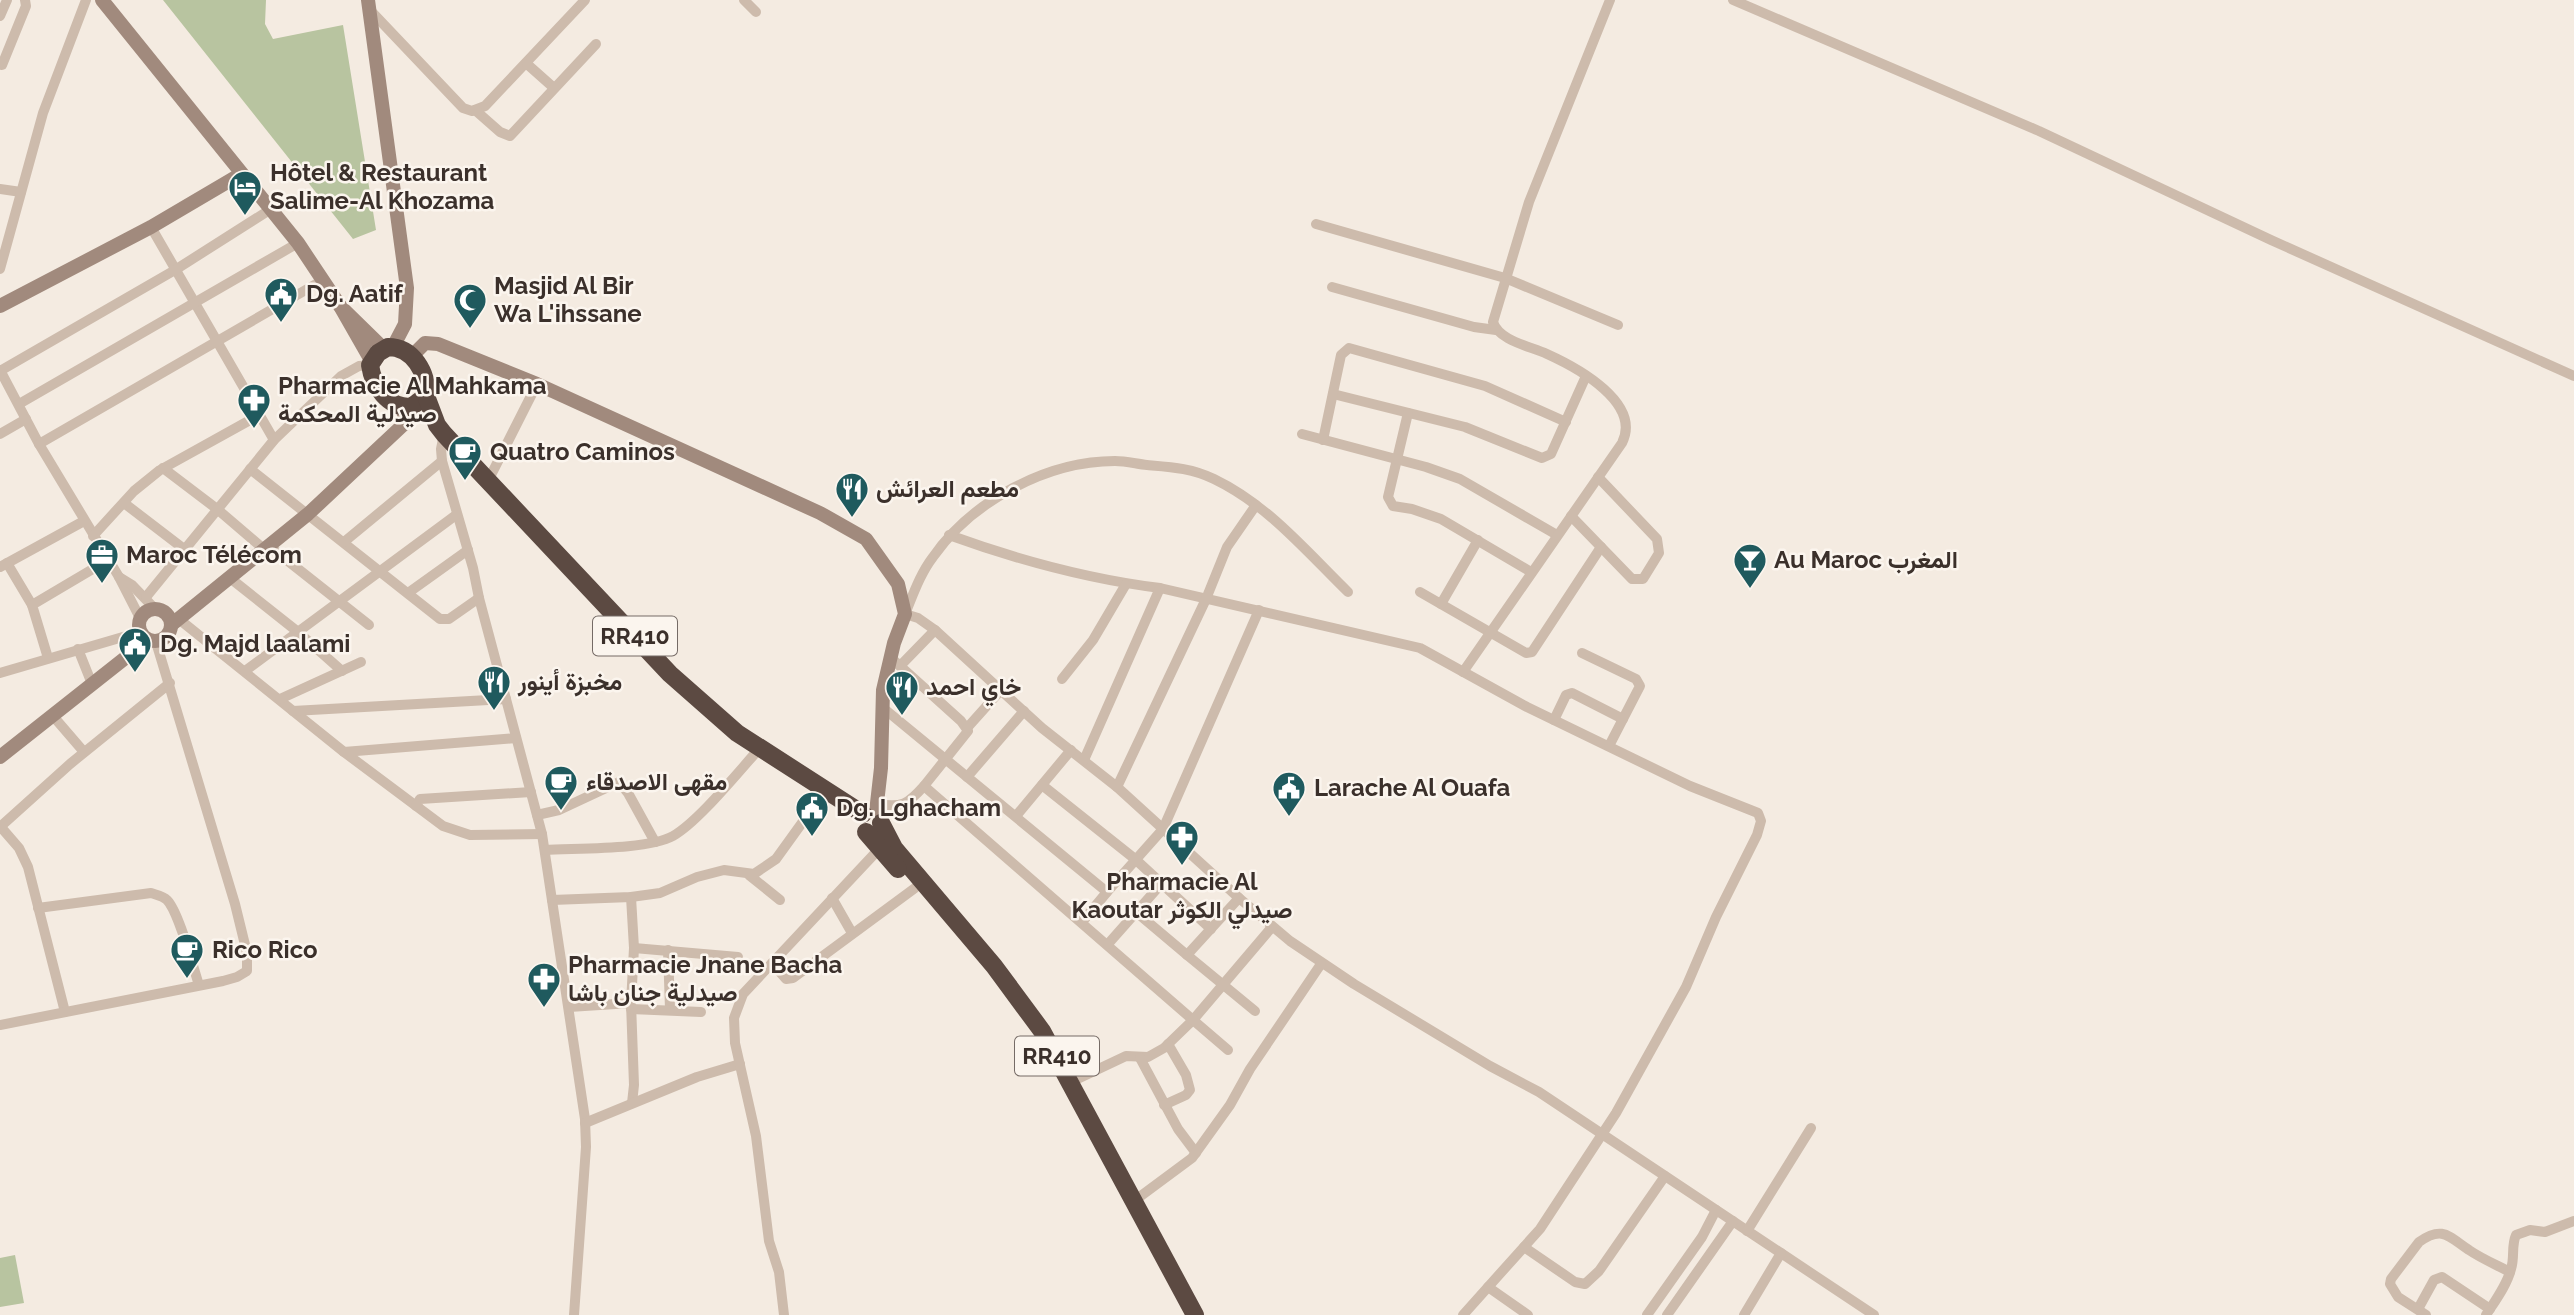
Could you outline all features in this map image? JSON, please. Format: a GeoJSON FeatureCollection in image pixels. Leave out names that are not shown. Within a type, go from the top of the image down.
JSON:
{"type":"FeatureCollection","features":[{"type":"Feature","properties":{"kind":"highway","name":"RR410"},"geometry":{"type":"LineString","coordinates":[[441,429],[426,396],[424,376],[390,355],[374,379],[382,393],[396,405],[441,429],[670,674],[737,733],[825,791],[873,817],[894,848],[1023,1003],[1046,1038],[1195,1315]]}},
{"type":"Feature","properties":{"kind":"highway"},"geometry":{"type":"LineString","coordinates":[[405,408],[411,407],[426,396]]}},
{"type":"Feature","properties":{"kind":"highway","name":"RR410"},"geometry":{"type":"LineString","coordinates":[[873,817],[879,849],[1016,1009],[1035,1037],[1184,1315]]}},
{"type":"Feature","properties":{"kind":"street"},"geometry":{"type":"LineString","coordinates":[[0,16],[7,0]]}},
{"type":"Feature","properties":{"kind":"street"},"geometry":{"type":"LineString","coordinates":[[2,65],[26,6],[25,0]]}},
{"type":"Feature","properties":{"kind":"street"},"geometry":{"type":"LineString","coordinates":[[0,269],[4,240],[21,192],[43,113],[86,0]]}},
{"type":"Feature","properties":{"kind":"street"},"geometry":{"type":"LineString","coordinates":[[103,0],[298,243],[340,306],[390,355]]}},
{"type":"Feature","properties":{"kind":"street"},"geometry":{"type":"LineString","coordinates":[[368,4],[463,108],[475,110],[485,106],[527,64],[585,0]]}},
{"type":"Feature","properties":{"kind":"street"},"geometry":{"type":"LineString","coordinates":[[744,0],[756,12]]}},
{"type":"Feature","properties":{"kind":"street"},"geometry":{"type":"LineString","coordinates":[[1496,330],[1493,318],[1534,190],[1610,0]]}},
{"type":"Feature","properties":{"kind":"street"},"geometry":{"type":"LineString","coordinates":[[1733,0],[2039,131],[2271,240],[2574,376]]}},
{"type":"Feature","properties":{"kind":"street"},"geometry":{"type":"LineString","coordinates":[[368,4],[407,288],[405,324],[390,355]]}},
{"type":"Feature","properties":{"kind":"street"},"geometry":{"type":"LineString","coordinates":[[475,110],[500,132],[510,136],[596,44]]}},
{"type":"Feature","properties":{"kind":"street"},"geometry":{"type":"LineString","coordinates":[[527,64],[554,88]]}},
{"type":"Feature","properties":{"kind":"street"},"geometry":{"type":"LineString","coordinates":[[0,306],[150,227],[241,174]]}},
{"type":"Feature","properties":{"kind":"street"},"geometry":{"type":"LineString","coordinates":[[0,189],[21,192]]}},
{"type":"Feature","properties":{"kind":"street"},"geometry":{"type":"LineString","coordinates":[[0,1025],[237,977],[247,971],[235,904],[170,683],[119,576],[39,444],[0,371],[175,270],[271,209]]}},
{"type":"Feature","properties":{"kind":"street"},"geometry":{"type":"LineString","coordinates":[[1316,224],[1505,278],[1618,325]]}},
{"type":"Feature","properties":{"kind":"street"},"geometry":{"type":"LineString","coordinates":[[150,227],[274,440]]}},
{"type":"Feature","properties":{"kind":"street"},"geometry":{"type":"LineString","coordinates":[[19,404],[298,243]]}},
{"type":"Feature","properties":{"kind":"street"},"geometry":{"type":"LineString","coordinates":[[39,444],[323,280]]}},
{"type":"Feature","properties":{"kind":"street"},"geometry":{"type":"LineString","coordinates":[[1332,287],[1474,327],[1496,330],[1586,376],[1619,405],[1627,421],[1622,443],[1463,672]]}},
{"type":"Feature","properties":{"kind":"street"},"geometry":{"type":"LineString","coordinates":[[0,757],[92,684],[146,633],[146,611],[184,549],[274,440],[341,376],[359,366],[425,343],[434,342],[537,383],[820,513],[862,535],[875,549],[898,584],[905,614]]}},
{"type":"Feature","properties":{"kind":"street"},"geometry":{"type":"LineString","coordinates":[[1323,440],[1342,352],[1352,348],[1485,386],[1566,422]]}},
{"type":"Feature","properties":{"kind":"street"},"geometry":{"type":"LineString","coordinates":[[1333,394],[1465,427],[1542,458],[1551,454],[1586,376]]}},
{"type":"Feature","properties":{"kind":"street"},"geometry":{"type":"LineString","coordinates":[[488,481],[537,383]]}},
{"type":"Feature","properties":{"kind":"street"},"geometry":{"type":"LineString","coordinates":[[0,671],[146,633],[167,636],[176,622],[308,514],[403,425],[405,408]]}},
{"type":"Feature","properties":{"kind":"street"},"geometry":{"type":"LineString","coordinates":[[1408,413],[1388,497],[1391,505],[1441,519],[1531,572]]}},
{"type":"Feature","properties":{"kind":"street"},"geometry":{"type":"LineString","coordinates":[[93,536],[163,468],[259,415]]}},
{"type":"Feature","properties":{"kind":"street"},"geometry":{"type":"LineString","coordinates":[[0,434],[26,419]]}},
{"type":"Feature","properties":{"kind":"street"},"geometry":{"type":"LineString","coordinates":[[441,429],[442,461],[542,834],[569,1007],[586,1147],[574,1315]]}},
{"type":"Feature","properties":{"kind":"street"},"geometry":{"type":"LineString","coordinates":[[1302,434],[1460,479],[1557,535]]}},
{"type":"Feature","properties":{"kind":"street"},"geometry":{"type":"LineString","coordinates":[[344,542],[442,461]]}},
{"type":"Feature","properties":{"kind":"street"},"geometry":{"type":"LineString","coordinates":[[873,817],[881,768],[882,707],[905,614],[922,574],[949,535],[1006,490],[1060,471],[1115,461],[1195,470],[1244,495],[1306,548],[1348,592]]}},
{"type":"Feature","properties":{"kind":"street"},"geometry":{"type":"LineString","coordinates":[[163,468],[369,625]]}},
{"type":"Feature","properties":{"kind":"street"},"geometry":{"type":"LineString","coordinates":[[250,469],[442,620],[479,598]]}},
{"type":"Feature","properties":{"kind":"street"},"geometry":{"type":"LineString","coordinates":[[1571,516],[1632,579],[1637,580],[1644,576],[1660,548],[1654,535],[1598,477]]}},
{"type":"Feature","properties":{"kind":"street"},"geometry":{"type":"LineString","coordinates":[[124,503],[184,549]]}},
{"type":"Feature","properties":{"kind":"street"},"geometry":{"type":"LineString","coordinates":[[1117,787],[1206,599],[1227,547],[1256,505]]}},
{"type":"Feature","properties":{"kind":"street"},"geometry":{"type":"LineString","coordinates":[[245,670],[456,515]]}},
{"type":"Feature","properties":{"kind":"street"},"geometry":{"type":"LineString","coordinates":[[48,658],[32,605],[3,565],[84,521]]}},
{"type":"Feature","properties":{"kind":"street"},"geometry":{"type":"LineString","coordinates":[[949,535],[1048,567],[1126,584],[1160,588],[1411,645],[1429,652],[1554,720],[1690,786],[1758,813],[1761,821],[1752,847],[1716,916],[1686,987],[1642,1069],[1569,1188],[1540,1229],[1463,1315]]}},
{"type":"Feature","properties":{"kind":"street"},"geometry":{"type":"LineString","coordinates":[[1441,604],[1478,540]]}},
{"type":"Feature","properties":{"kind":"street"},"geometry":{"type":"LineString","coordinates":[[1420,592],[1526,653],[1532,652],[1601,547]]}},
{"type":"Feature","properties":{"kind":"street"},"geometry":{"type":"LineString","coordinates":[[408,593],[468,550]]}},
{"type":"Feature","properties":{"kind":"street"},"geometry":{"type":"LineString","coordinates":[[32,605],[108,560]]}},
{"type":"Feature","properties":{"kind":"street"},"geometry":{"type":"LineString","coordinates":[[119,576],[150,603],[245,670],[344,752],[443,826],[470,835],[542,834]]}},
{"type":"Feature","properties":{"kind":"street"},"geometry":{"type":"LineString","coordinates":[[230,578],[342,671]]}},
{"type":"Feature","properties":{"kind":"street"},"geometry":{"type":"LineString","coordinates":[[1062,679],[1093,640],[1126,584]]}},
{"type":"Feature","properties":{"kind":"street"},"geometry":{"type":"LineString","coordinates":[[1084,760],[1160,588]]}},
{"type":"Feature","properties":{"kind":"street"},"geometry":{"type":"LineString","coordinates":[[1082,922],[1163,829],[1259,610]]}},
{"type":"Feature","properties":{"kind":"street"},"geometry":{"type":"LineString","coordinates":[[905,614],[918,618],[935,630],[1024,711],[1117,787],[1272,927],[1321,964],[1490,1066],[1539,1092],[1874,1315]]}},
{"type":"Feature","properties":{"kind":"street"},"geometry":{"type":"LineString","coordinates":[[895,661],[935,630]]}},
{"type":"Feature","properties":{"kind":"street"},"geometry":{"type":"LineString","coordinates":[[78,649],[92,684]]}},
{"type":"Feature","properties":{"kind":"street"},"geometry":{"type":"LineString","coordinates":[[1582,653],[1636,679],[1640,686],[1609,746]]}},
{"type":"Feature","properties":{"kind":"street"},"geometry":{"type":"LineString","coordinates":[[895,661],[967,728]]}},
{"type":"Feature","properties":{"kind":"street"},"geometry":{"type":"LineString","coordinates":[[280,699],[361,662]]}},
{"type":"Feature","properties":{"kind":"street"},"geometry":{"type":"LineString","coordinates":[[65,1012],[25,859],[0,827],[85,752],[170,683]]}},
{"type":"Feature","properties":{"kind":"street"},"geometry":{"type":"LineString","coordinates":[[873,817],[905,804],[924,786],[966,735],[967,728],[1001,690]]}},
{"type":"Feature","properties":{"kind":"street"},"geometry":{"type":"LineString","coordinates":[[1554,720],[1566,695],[1572,693],[1623,719]]}},
{"type":"Feature","properties":{"kind":"street"},"geometry":{"type":"LineString","coordinates":[[293,710],[506,699]]}},
{"type":"Feature","properties":{"kind":"street"},"geometry":{"type":"LineString","coordinates":[[882,707],[1107,892]]}},
{"type":"Feature","properties":{"kind":"street"},"geometry":{"type":"LineString","coordinates":[[967,777],[1024,711]]}},
{"type":"Feature","properties":{"kind":"street"},"geometry":{"type":"LineString","coordinates":[[53,716],[85,752]]}},
{"type":"Feature","properties":{"kind":"street"},"geometry":{"type":"LineString","coordinates":[[344,752],[516,738]]}},
{"type":"Feature","properties":{"kind":"street"},"geometry":{"type":"LineString","coordinates":[[545,850],[655,842],[672,837],[688,825],[760,748]]}},
{"type":"Feature","properties":{"kind":"street"},"geometry":{"type":"LineString","coordinates":[[1016,816],[1071,750]]}},
{"type":"Feature","properties":{"kind":"street"},"geometry":{"type":"LineString","coordinates":[[537,815],[559,810],[619,782],[655,842]]}},
{"type":"Feature","properties":{"kind":"street"},"geometry":{"type":"LineString","coordinates":[[1042,785],[1135,859],[1212,929]]}},
{"type":"Feature","properties":{"kind":"street"},"geometry":{"type":"LineString","coordinates":[[924,786],[977,835],[1108,944],[1228,1050]]}},
{"type":"Feature","properties":{"kind":"street"},"geometry":{"type":"LineString","coordinates":[[749,875],[759,872],[776,859],[825,791]]}},
{"type":"Feature","properties":{"kind":"street"},"geometry":{"type":"LineString","coordinates":[[416,806],[420,799],[531,792]]}},
{"type":"Feature","properties":{"kind":"street"},"geometry":{"type":"LineString","coordinates":[[784,1315],[779,1272],[769,1241],[756,1136],[740,1064],[734,1018],[743,994],[879,849]]}},
{"type":"Feature","properties":{"kind":"street"},"geometry":{"type":"LineString","coordinates":[[552,900],[631,897],[660,893],[697,877],[734,870],[749,875],[780,900]]}},
{"type":"Feature","properties":{"kind":"street"},"geometry":{"type":"LineString","coordinates":[[1108,944],[1161,883]]}},
{"type":"Feature","properties":{"kind":"street"},"geometry":{"type":"LineString","coordinates":[[772,963],[786,979],[793,978],[915,888]]}},
{"type":"Feature","properties":{"kind":"street"},"geometry":{"type":"LineString","coordinates":[[38,908],[151,892],[162,897],[171,906],[177,919],[199,985]]}},
{"type":"Feature","properties":{"kind":"street"},"geometry":{"type":"LineString","coordinates":[[631,897],[634,948],[631,1006],[634,1086],[632,1103]]}},
{"type":"Feature","properties":{"kind":"street"},"geometry":{"type":"LineString","coordinates":[[832,898],[852,933]]}},
{"type":"Feature","properties":{"kind":"street"},"geometry":{"type":"LineString","coordinates":[[1187,955],[1239,898]]}},
{"type":"Feature","properties":{"kind":"street"},"geometry":{"type":"LineString","coordinates":[[1136,912],[1255,1010]]}},
{"type":"Feature","properties":{"kind":"street"},"geometry":{"type":"LineString","coordinates":[[1071,1082],[1126,1056],[1148,1057],[1168,1044],[1194,1020],[1272,927]]}},
{"type":"Feature","properties":{"kind":"street"},"geometry":{"type":"LineString","coordinates":[[634,948],[738,957]]}},
{"type":"Feature","properties":{"kind":"street"},"geometry":{"type":"LineString","coordinates":[[668,950],[670,1009]]}},
{"type":"Feature","properties":{"kind":"street"},"geometry":{"type":"LineString","coordinates":[[1134,1201],[1196,1153],[1321,964]]}},
{"type":"Feature","properties":{"kind":"street"},"geometry":{"type":"LineString","coordinates":[[569,1007],[631,1006],[701,1012]]}},
{"type":"Feature","properties":{"kind":"street"},"geometry":{"type":"LineString","coordinates":[[1164,1105],[1186,1095],[1190,1090],[1186,1075],[1168,1044]]}},
{"type":"Feature","properties":{"kind":"street"},"geometry":{"type":"LineString","coordinates":[[1140,1058],[1164,1105],[1196,1153]]}},
{"type":"Feature","properties":{"kind":"street"},"geometry":{"type":"LineString","coordinates":[[585,1123],[697,1077],[740,1064]]}},
{"type":"Feature","properties":{"kind":"street"},"geometry":{"type":"LineString","coordinates":[[1747,1231],[1811,1128]]}},
{"type":"Feature","properties":{"kind":"street"},"geometry":{"type":"LineString","coordinates":[[1524,1247],[1575,1282],[1585,1284],[1600,1271],[1665,1176]]}},
{"type":"Feature","properties":{"kind":"street"},"geometry":{"type":"LineString","coordinates":[[1647,1315],[1702,1237],[1716,1210]]}},
{"type":"Feature","properties":{"kind":"street"},"geometry":{"type":"LineString","coordinates":[[2510,1272],[2468,1250],[2452,1237],[2433,1234],[2418,1242],[2390,1284],[2398,1297],[2422,1312],[2435,1278],[2442,1276],[2488,1312],[2510,1272],[2514,1255],[2512,1246],[2516,1235],[2530,1230],[2545,1232],[2574,1221]]}},
{"type":"Feature","properties":{"kind":"street"},"geometry":{"type":"LineString","coordinates":[[1667,1315],[1733,1222]]}},
{"type":"Feature","properties":{"kind":"street"},"geometry":{"type":"LineString","coordinates":[[1744,1315],[1781,1253]]}},
{"type":"Feature","properties":{"kind":"street"},"geometry":{"type":"LineString","coordinates":[[1488,1287],[1528,1315]]}},
{"type":"Feature","properties":{"kind":"green space"},"geometry":{"type":"Polygon","coordinates":[[[163,0],[266,0],[265,24],[273,39],[343,25],[376,230],[353,239],[163,0]]]}},
{"type":"Feature","properties":{"kind":"green space"},"geometry":{"type":"Polygon","coordinates":[[[15,1255],[24,1303],[0,1307],[0,1258],[15,1255]]]}},
{"type":"Feature","properties":{"kind":"place","name":"Hôtel & Restaurant Salime-Al Khozama"},"geometry":{"type":"Point","coordinates":[245,217]}},
{"type":"Feature","properties":{"kind":"place","name":"Dg. Aatif"},"geometry":{"type":"Point","coordinates":[281,324]}},
{"type":"Feature","properties":{"kind":"place","name":"Masjid Al Bir Wa L'ihssane"},"geometry":{"type":"Point","coordinates":[470,330]}},
{"type":"Feature","properties":{"kind":"place","name":"Pharmacie Al Mahkama صيدلية المحكمة"},"geometry":{"type":"Point","coordinates":[254,430]}},
{"type":"Feature","properties":{"kind":"place","name":"Quatro Caminos"},"geometry":{"type":"Point","coordinates":[465,482]}},
{"type":"Feature","properties":{"kind":"place","name":"مطعم العرائش"},"geometry":{"type":"Point","coordinates":[852,519]}},
{"type":"Feature","properties":{"kind":"place","name":"Maroc Télécom"},"geometry":{"type":"Point","coordinates":[102,585]}},
{"type":"Feature","properties":{"kind":"place","name":"Au Maroc المغرب"},"geometry":{"type":"Point","coordinates":[1750,590]}},
{"type":"Feature","properties":{"kind":"place","name":"Dg. Majd laalami"},"geometry":{"type":"Point","coordinates":[135,674]}},
{"type":"Feature","properties":{"kind":"place","name":"مخبزة أينور"},"geometry":{"type":"Point","coordinates":[494,712]}},
{"type":"Feature","properties":{"kind":"place","name":"خاي احمد"},"geometry":{"type":"Point","coordinates":[902,717]}},
{"type":"Feature","properties":{"kind":"place","name":"مقهى الاصدقاء"},"geometry":{"type":"Point","coordinates":[561,812]}},
{"type":"Feature","properties":{"kind":"place","name":"Larache Al Ouafa"},"geometry":{"type":"Point","coordinates":[1289,818]}},
{"type":"Feature","properties":{"kind":"place","name":"Dg. Lghacham"},"geometry":{"type":"Point","coordinates":[812,838]}},
{"type":"Feature","properties":{"kind":"place","name":"Pharmacie Al Kaoutar صيدلي الكوثر"},"geometry":{"type":"Point","coordinates":[1182,867]}},
{"type":"Feature","properties":{"kind":"place","name":"Rico Rico"},"geometry":{"type":"Point","coordinates":[187,980]}},
{"type":"Feature","properties":{"kind":"place","name":"Pharmacie Jnane Bacha صيدلية جنان باشا"},"geometry":{"type":"Point","coordinates":[544,1009]}}]}
